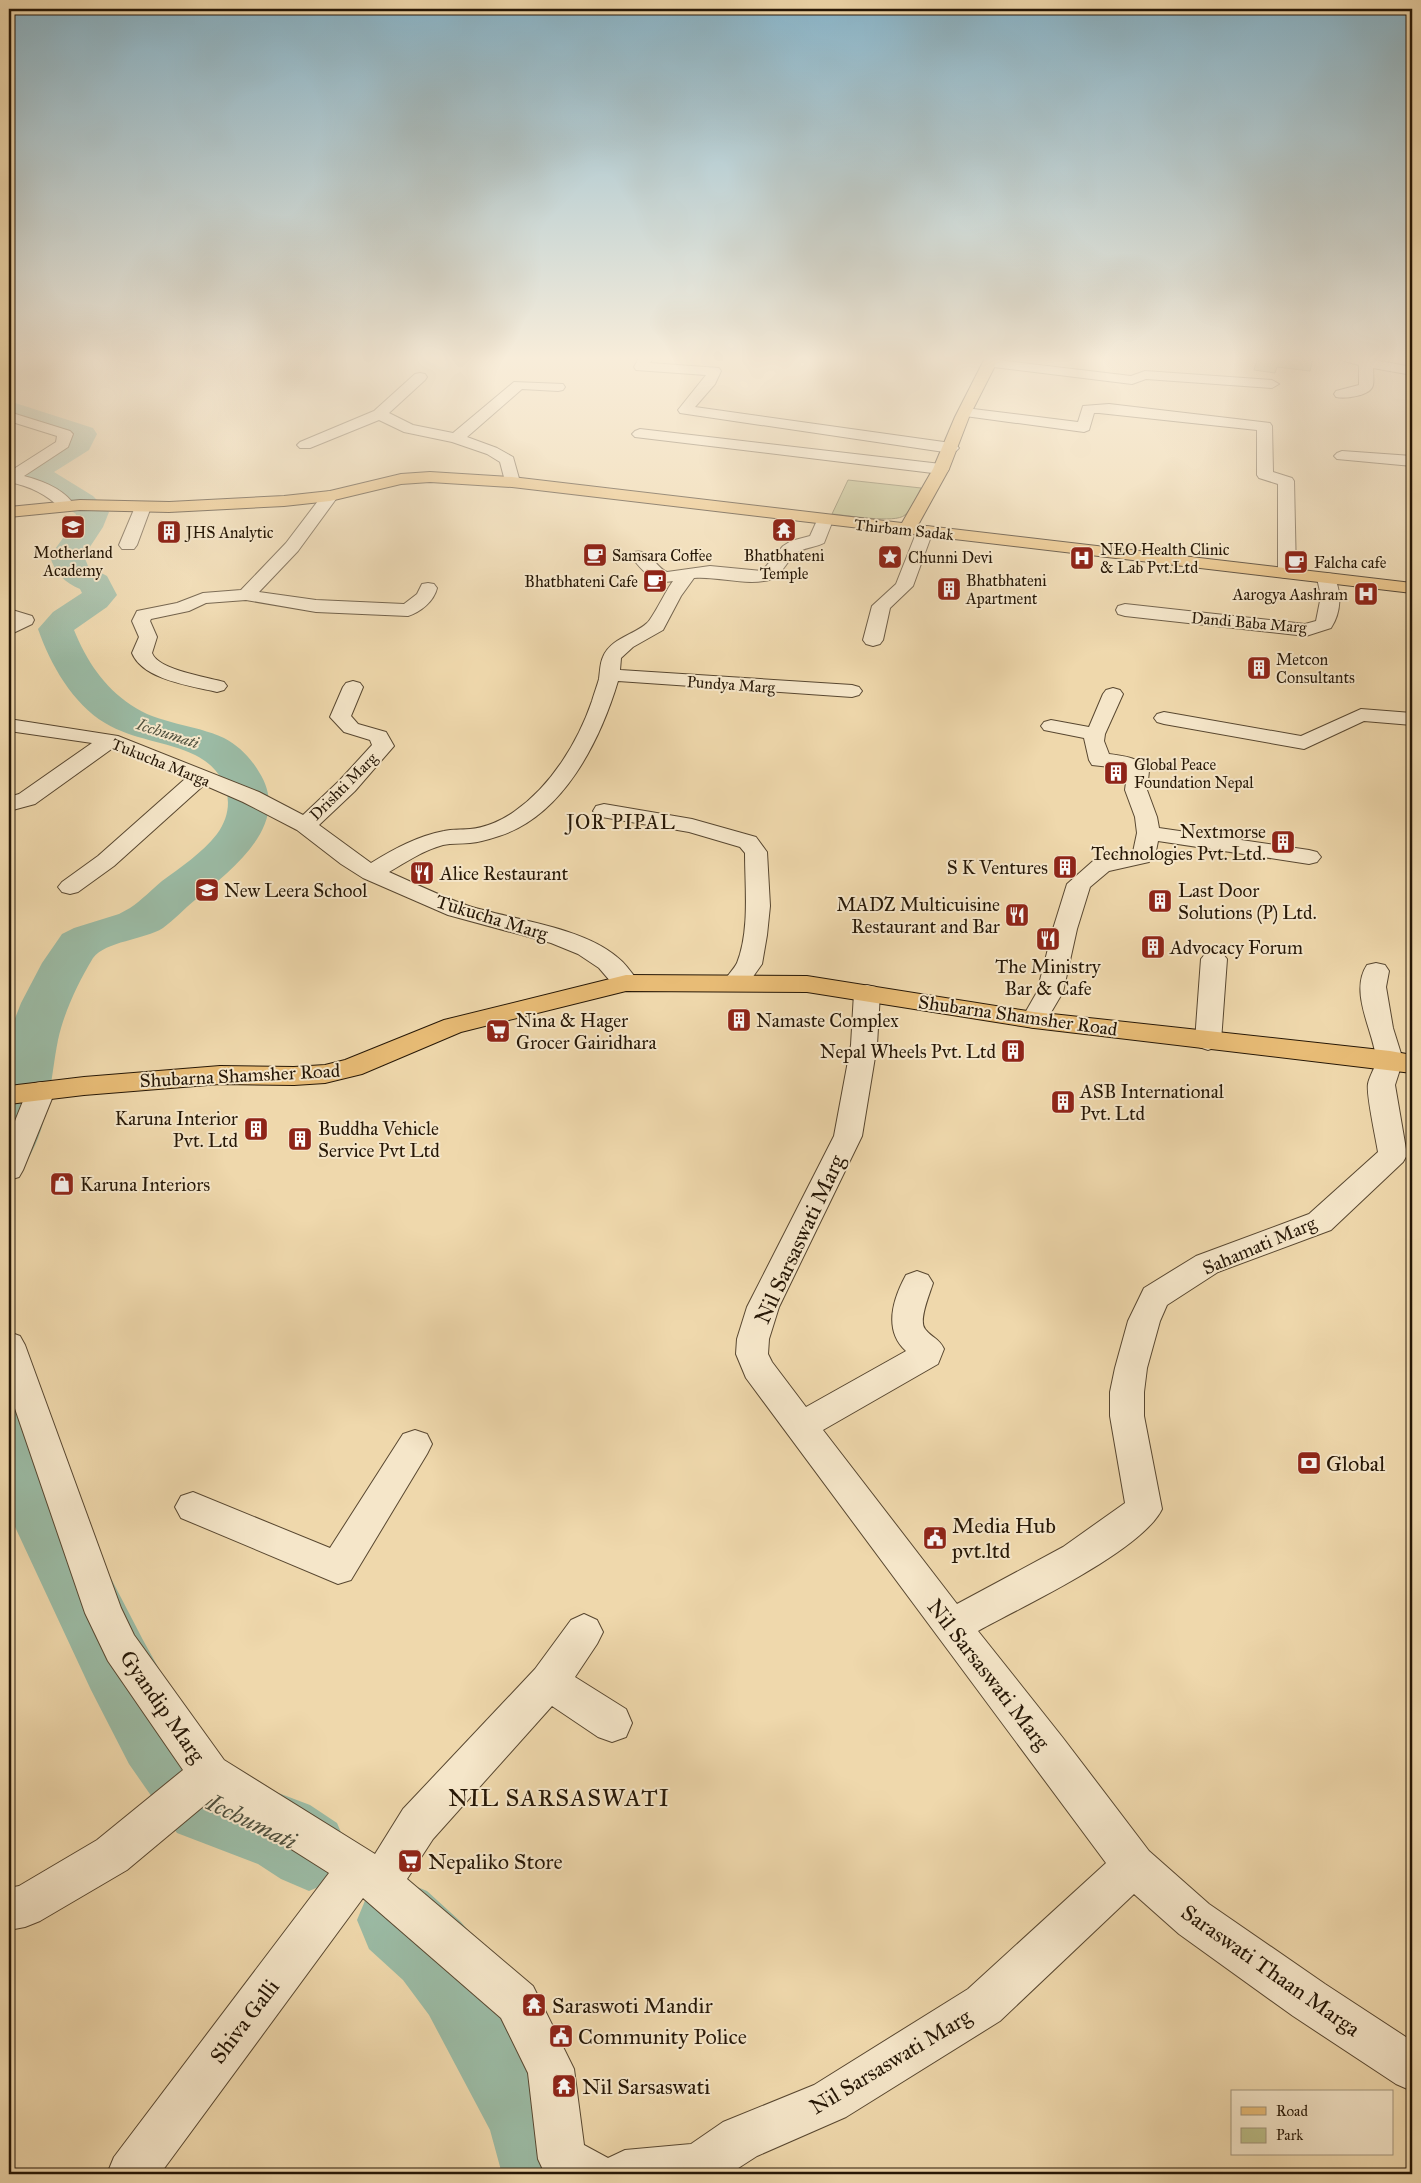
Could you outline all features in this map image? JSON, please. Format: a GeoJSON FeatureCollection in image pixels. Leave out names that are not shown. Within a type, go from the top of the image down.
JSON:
{"type":"FeatureCollection","features":[{"type":"Feature","properties":{"kind":"main road"},"geometry":{"type":"LineString","coordinates":[[916,530],[945,460]]}},
{"type":"Feature","properties":{"kind":"main road","name":"Thirbam Sadak"},"geometry":{"type":"LineString","coordinates":[[9,512],[74,506],[143,507],[238,504],[330,496],[401,479],[430,477],[512,482],[1412,588]]}},
{"type":"Feature","properties":{"kind":"main road","name":"Shubarna Shamsher Road"},"geometry":{"type":"LineString","coordinates":[[9,1096],[41,1091],[220,1075],[286,1076],[325,1074],[352,1068],[453,1026],[626,983],[736,982],[807,984],[1034,1020],[1401,1062]]}},
{"type":"Feature","properties":{"kind":"street"},"geometry":{"type":"LineString","coordinates":[[10,478],[38,460]]}},
{"type":"Feature","properties":{"kind":"street"},"geometry":{"type":"LineString","coordinates":[[507,460],[512,482]]}},
{"type":"Feature","properties":{"kind":"street"},"geometry":{"type":"LineString","coordinates":[[863,460],[941,469]]}},
{"type":"Feature","properties":{"kind":"street"},"geometry":{"type":"LineString","coordinates":[[1265,460],[1265,474],[1286,480],[1287,573]]}},
{"type":"Feature","properties":{"kind":"street"},"geometry":{"type":"LineString","coordinates":[[1396,460],[1412,461]]}},
{"type":"Feature","properties":{"kind":"street"},"geometry":{"type":"LineString","coordinates":[[10,478],[22,480],[74,506]]}},
{"type":"Feature","properties":{"kind":"street"},"geometry":{"type":"LineString","coordinates":[[246,595],[292,547],[330,496]]}},
{"type":"Feature","properties":{"kind":"street"},"geometry":{"type":"LineString","coordinates":[[128,545],[143,507]]}},
{"type":"Feature","properties":{"kind":"street"},"geometry":{"type":"LineString","coordinates":[[640,556],[658,575],[667,577],[710,571],[757,577],[768,575],[789,550],[797,545],[813,542],[818,539],[825,520]]}},
{"type":"Feature","properties":{"kind":"street"},"geometry":{"type":"LineString","coordinates":[[873,640],[880,606],[904,586],[916,530]]}},
{"type":"Feature","properties":{"kind":"street"},"geometry":{"type":"LineString","coordinates":[[371,873],[408,851],[443,838],[471,836],[504,827],[531,810],[550,793],[588,734],[604,698],[611,676],[612,657],[626,643],[656,626],[672,594],[688,573]]}},
{"type":"Feature","properties":{"kind":"street","name":"Dandi Baba Marg"},"geometry":{"type":"LineString","coordinates":[[1125,610],[1306,630],[1324,624],[1332,600],[1331,589],[1326,578]]}},
{"type":"Feature","properties":{"kind":"street"},"geometry":{"type":"LineString","coordinates":[[217,686],[175,675],[147,663],[142,652],[148,637],[141,622],[144,615],[182,606],[203,598],[246,595],[316,606],[408,610],[426,596],[428,588]]}},
{"type":"Feature","properties":{"kind":"street"},"geometry":{"type":"LineString","coordinates":[[9,615],[25,620],[9,629]]}},
{"type":"Feature","properties":{"kind":"street","name":"Pundya Marg"},"geometry":{"type":"LineString","coordinates":[[611,676],[852,691]]}},
{"type":"Feature","properties":{"kind":"street","name":"Drishti Marg"},"geometry":{"type":"LineString","coordinates":[[304,825],[347,786],[383,746],[379,736],[351,728],[340,717],[353,687]]}},
{"type":"Feature","properties":{"kind":"street"},"geometry":{"type":"LineString","coordinates":[[1034,1020],[1050,992],[1065,929],[1079,884],[1101,866],[1141,857],[1145,851],[1148,833],[1146,817],[1136,790],[1138,771],[1124,762],[1100,760],[1094,741],[1095,734],[1104,719],[1113,694]]}},
{"type":"Feature","properties":{"kind":"street"},"geometry":{"type":"LineString","coordinates":[[1164,718],[1304,743],[1361,715],[1412,718]]}},
{"type":"Feature","properties":{"kind":"street","name":"Tukucha Marga"},"geometry":{"type":"LineString","coordinates":[[9,725],[111,740],[251,798]]}},
{"type":"Feature","properties":{"kind":"street"},"geometry":{"type":"LineString","coordinates":[[1051,726],[1095,734]]}},
{"type":"Feature","properties":{"kind":"street"},"geometry":{"type":"LineString","coordinates":[[9,804],[27,799],[111,740]]}},
{"type":"Feature","properties":{"kind":"street"},"geometry":{"type":"LineString","coordinates":[[70,887],[106,861],[202,777]]}},
{"type":"Feature","properties":{"kind":"street","name":"Tukucha Marg"},"geometry":{"type":"LineString","coordinates":[[251,798],[304,825],[371,873],[457,910],[560,938],[587,949],[608,962],[626,983]]}},
{"type":"Feature","properties":{"kind":"street"},"geometry":{"type":"LineString","coordinates":[[604,811],[692,826],[748,842],[756,852],[758,897],[755,935],[749,964],[736,982]]}},
{"type":"Feature","properties":{"kind":"street"},"geometry":{"type":"LineString","coordinates":[[1148,833],[1309,857]]}},
{"type":"Feature","properties":{"kind":"street"},"geometry":{"type":"LineString","coordinates":[[1208,1041],[1214,960]]}},
{"type":"Feature","properties":{"kind":"street"},"geometry":{"type":"LineString","coordinates":[[1376,971],[1373,987],[1380,1028],[1401,1062]]}},
{"type":"Feature","properties":{"kind":"street","name":"Nil Sarsaswati Marg"},"geometry":{"type":"LineString","coordinates":[[696,2171],[740,2139],[830,2101],[984,2005],[1134,1866],[758,1369],[752,1354],[753,1339],[763,1307],[848,1136],[864,1045],[867,993]]}},
{"type":"Feature","properties":{"kind":"street","name":"Sahamati Marg"},"geometry":{"type":"LineString","coordinates":[[951,1626],[1075,1558],[1124,1527],[1144,1509],[1127,1416],[1127,1392],[1131,1368],[1144,1321],[1155,1297],[1207,1264],[1320,1222],[1392,1155],[1381,1085],[1401,1062]]}},
{"type":"Feature","properties":{"kind":"street"},"geometry":{"type":"LineString","coordinates":[[9,1170],[41,1091]]}},
{"type":"Feature","properties":{"kind":"street"},"geometry":{"type":"LineString","coordinates":[[801,1426],[927,1355],[928,1349],[912,1336],[908,1330],[907,1320],[917,1283]]}},
{"type":"Feature","properties":{"kind":"street","name":"Gyandip Marg"},"geometry":{"type":"LineString","coordinates":[[9,1345],[104,1613],[193,1788],[369,1876],[516,2002],[552,2069],[562,2158],[590,2174]]}},
{"type":"Feature","properties":{"kind":"street"},"geometry":{"type":"LineString","coordinates":[[193,1507],[338,1568],[415,1444]]}},
{"type":"Feature","properties":{"kind":"street","name":"Shiva Galli"},"geometry":{"type":"LineString","coordinates":[[131,2174],[369,1876],[549,1682],[584,1632]]}},
{"type":"Feature","properties":{"kind":"street"},"geometry":{"type":"LineString","coordinates":[[549,1682],[612,1723]]}},
{"type":"Feature","properties":{"kind":"street"},"geometry":{"type":"LineString","coordinates":[[9,1909],[25,1906],[112,1855],[193,1788]]}},
{"type":"Feature","properties":{"kind":"street","name":"Saraswati Thaan Marga"},"geometry":{"type":"LineString","coordinates":[[1134,1866],[1194,1919],[1309,2000],[1412,2068]]}},
{"type":"Feature","properties":{"kind":"street"},"geometry":{"type":"LineString","coordinates":[[626,2174],[696,2171]]}},
{"type":"Feature","properties":{"kind":"green space"},"geometry":{"type":"Polygon","coordinates":[[[848,480],[921,488],[910,509],[900,518],[881,519],[832,514],[848,480]]]}},
{"type":"Feature","properties":{"kind":"waterway","name":"Icchumati"},"geometry":{"type":"LineString","coordinates":[[9,1145],[21,1106],[36,1028],[52,989],[73,952],[84,941],[136,924],[147,918],[211,865],[232,843],[240,831],[246,818],[248,804],[245,782],[236,767],[224,756],[210,747],[195,741],[130,721],[118,714],[106,705],[84,682],[67,655],[56,629],[66,619],[100,595],[95,583],[85,579],[73,570],[67,556],[87,527],[93,512],[35,471],[53,460]]}},
{"type":"Feature","properties":{"kind":"waterway","name":"Icchumati"},"geometry":{"type":"LineString","coordinates":[[9,1425],[44,1518],[117,1665],[156,1738],[205,1805],[282,1833],[309,1851]]}},
{"type":"Feature","properties":{"kind":"waterway","name":"Icchumati"},"geometry":{"type":"LineString","coordinates":[[398,1920],[432,1951],[459,1985],[530,2115],[548,2174]]}},
{"type":"Feature","properties":{"kind":"place","name":"Motherland Academy"},"geometry":{"type":"Point","coordinates":[73,527]}},
{"type":"Feature","properties":{"kind":"place","name":"Bhatbhateni Temple"},"geometry":{"type":"Point","coordinates":[784,530]}},
{"type":"Feature","properties":{"kind":"place","name":"JHS Analytic"},"geometry":{"type":"Point","coordinates":[169,532]}},
{"type":"Feature","properties":{"kind":"place","name":"Samsara Coffee"},"geometry":{"type":"Point","coordinates":[595,555]}},
{"type":"Feature","properties":{"kind":"place","name":"Chunni Devi"},"geometry":{"type":"Point","coordinates":[890,557]}},
{"type":"Feature","properties":{"kind":"place","name":"NEO Health Clinic & Lab Pvt.Ltd"},"geometry":{"type":"Point","coordinates":[1082,558]}},
{"type":"Feature","properties":{"kind":"place","name":"Falcha cafe"},"geometry":{"type":"Point","coordinates":[1296,562]}},
{"type":"Feature","properties":{"kind":"place","name":"Bhatbhateni Cafe"},"geometry":{"type":"Point","coordinates":[655,581]}},
{"type":"Feature","properties":{"kind":"place","name":"Bhatbhateni Apartment"},"geometry":{"type":"Point","coordinates":[949,589]}},
{"type":"Feature","properties":{"kind":"place","name":"Aarogya Aashram"},"geometry":{"type":"Point","coordinates":[1366,594]}},
{"type":"Feature","properties":{"kind":"place","name":"Metcon Consultants"},"geometry":{"type":"Point","coordinates":[1259,668]}},
{"type":"Feature","properties":{"kind":"place","name":"Global Peace Foundation Nepal"},"geometry":{"type":"Point","coordinates":[1116,773]}},
{"type":"Feature","properties":{"kind":"place","name":"Nextmorse Technologies Pvt. Ltd."},"geometry":{"type":"Point","coordinates":[1283,842]}},
{"type":"Feature","properties":{"kind":"place","name":"S K Ventures"},"geometry":{"type":"Point","coordinates":[1065,867]}},
{"type":"Feature","properties":{"kind":"place","name":"Alice Restaurant"},"geometry":{"type":"Point","coordinates":[422,873]}},
{"type":"Feature","properties":{"kind":"place","name":"New Leera School"},"geometry":{"type":"Point","coordinates":[207,890]}},
{"type":"Feature","properties":{"kind":"place","name":"Last Door Solutions (P) Ltd."},"geometry":{"type":"Point","coordinates":[1160,901]}},
{"type":"Feature","properties":{"kind":"place","name":"MADZ Multicuisine Restaurant and Bar"},"geometry":{"type":"Point","coordinates":[1017,915]}},
{"type":"Feature","properties":{"kind":"place","name":"The Ministry Bar & Cafe"},"geometry":{"type":"Point","coordinates":[1048,939]}},
{"type":"Feature","properties":{"kind":"place","name":"Advocacy Forum"},"geometry":{"type":"Point","coordinates":[1153,947]}},
{"type":"Feature","properties":{"kind":"place","name":"Namaste Complex"},"geometry":{"type":"Point","coordinates":[739,1020]}},
{"type":"Feature","properties":{"kind":"place","name":"Nina & Hager Grocer Gairidhara"},"geometry":{"type":"Point","coordinates":[498,1031]}},
{"type":"Feature","properties":{"kind":"place","name":"Nepal Wheels Pvt. Ltd"},"geometry":{"type":"Point","coordinates":[1013,1051]}},
{"type":"Feature","properties":{"kind":"place","name":"ASB International Pvt. Ltd"},"geometry":{"type":"Point","coordinates":[1063,1102]}},
{"type":"Feature","properties":{"kind":"place","name":"Karuna Interior Pvt. Ltd"},"geometry":{"type":"Point","coordinates":[256,1129]}},
{"type":"Feature","properties":{"kind":"place","name":"Buddha Vehicle Service Pvt Ltd"},"geometry":{"type":"Point","coordinates":[300,1139]}},
{"type":"Feature","properties":{"kind":"place","name":"Karuna Interiors"},"geometry":{"type":"Point","coordinates":[62,1184]}},
{"type":"Feature","properties":{"kind":"place","name":"Global"},"geometry":{"type":"Point","coordinates":[1309,1463]}},
{"type":"Feature","properties":{"kind":"place","name":"Media Hub pvt.ltd"},"geometry":{"type":"Point","coordinates":[935,1538]}},
{"type":"Feature","properties":{"kind":"place","name":"Nepaliko Store"},"geometry":{"type":"Point","coordinates":[410,1861]}},
{"type":"Feature","properties":{"kind":"place","name":"Saraswoti Mandir"},"geometry":{"type":"Point","coordinates":[534,2005]}},
{"type":"Feature","properties":{"kind":"place","name":"Community Police"},"geometry":{"type":"Point","coordinates":[561,2036]}},
{"type":"Feature","properties":{"kind":"place","name":"Nil Sarsaswati"},"geometry":{"type":"Point","coordinates":[564,2086]}},
{"type":"Feature","properties":{"kind":"district","name":"JOR PIPAL"},"geometry":{"type":"Point","coordinates":[621,822]}},
{"type":"Feature","properties":{"kind":"district","name":"NIL SARSASWATI"},"geometry":{"type":"Point","coordinates":[559,1798]}}]}
